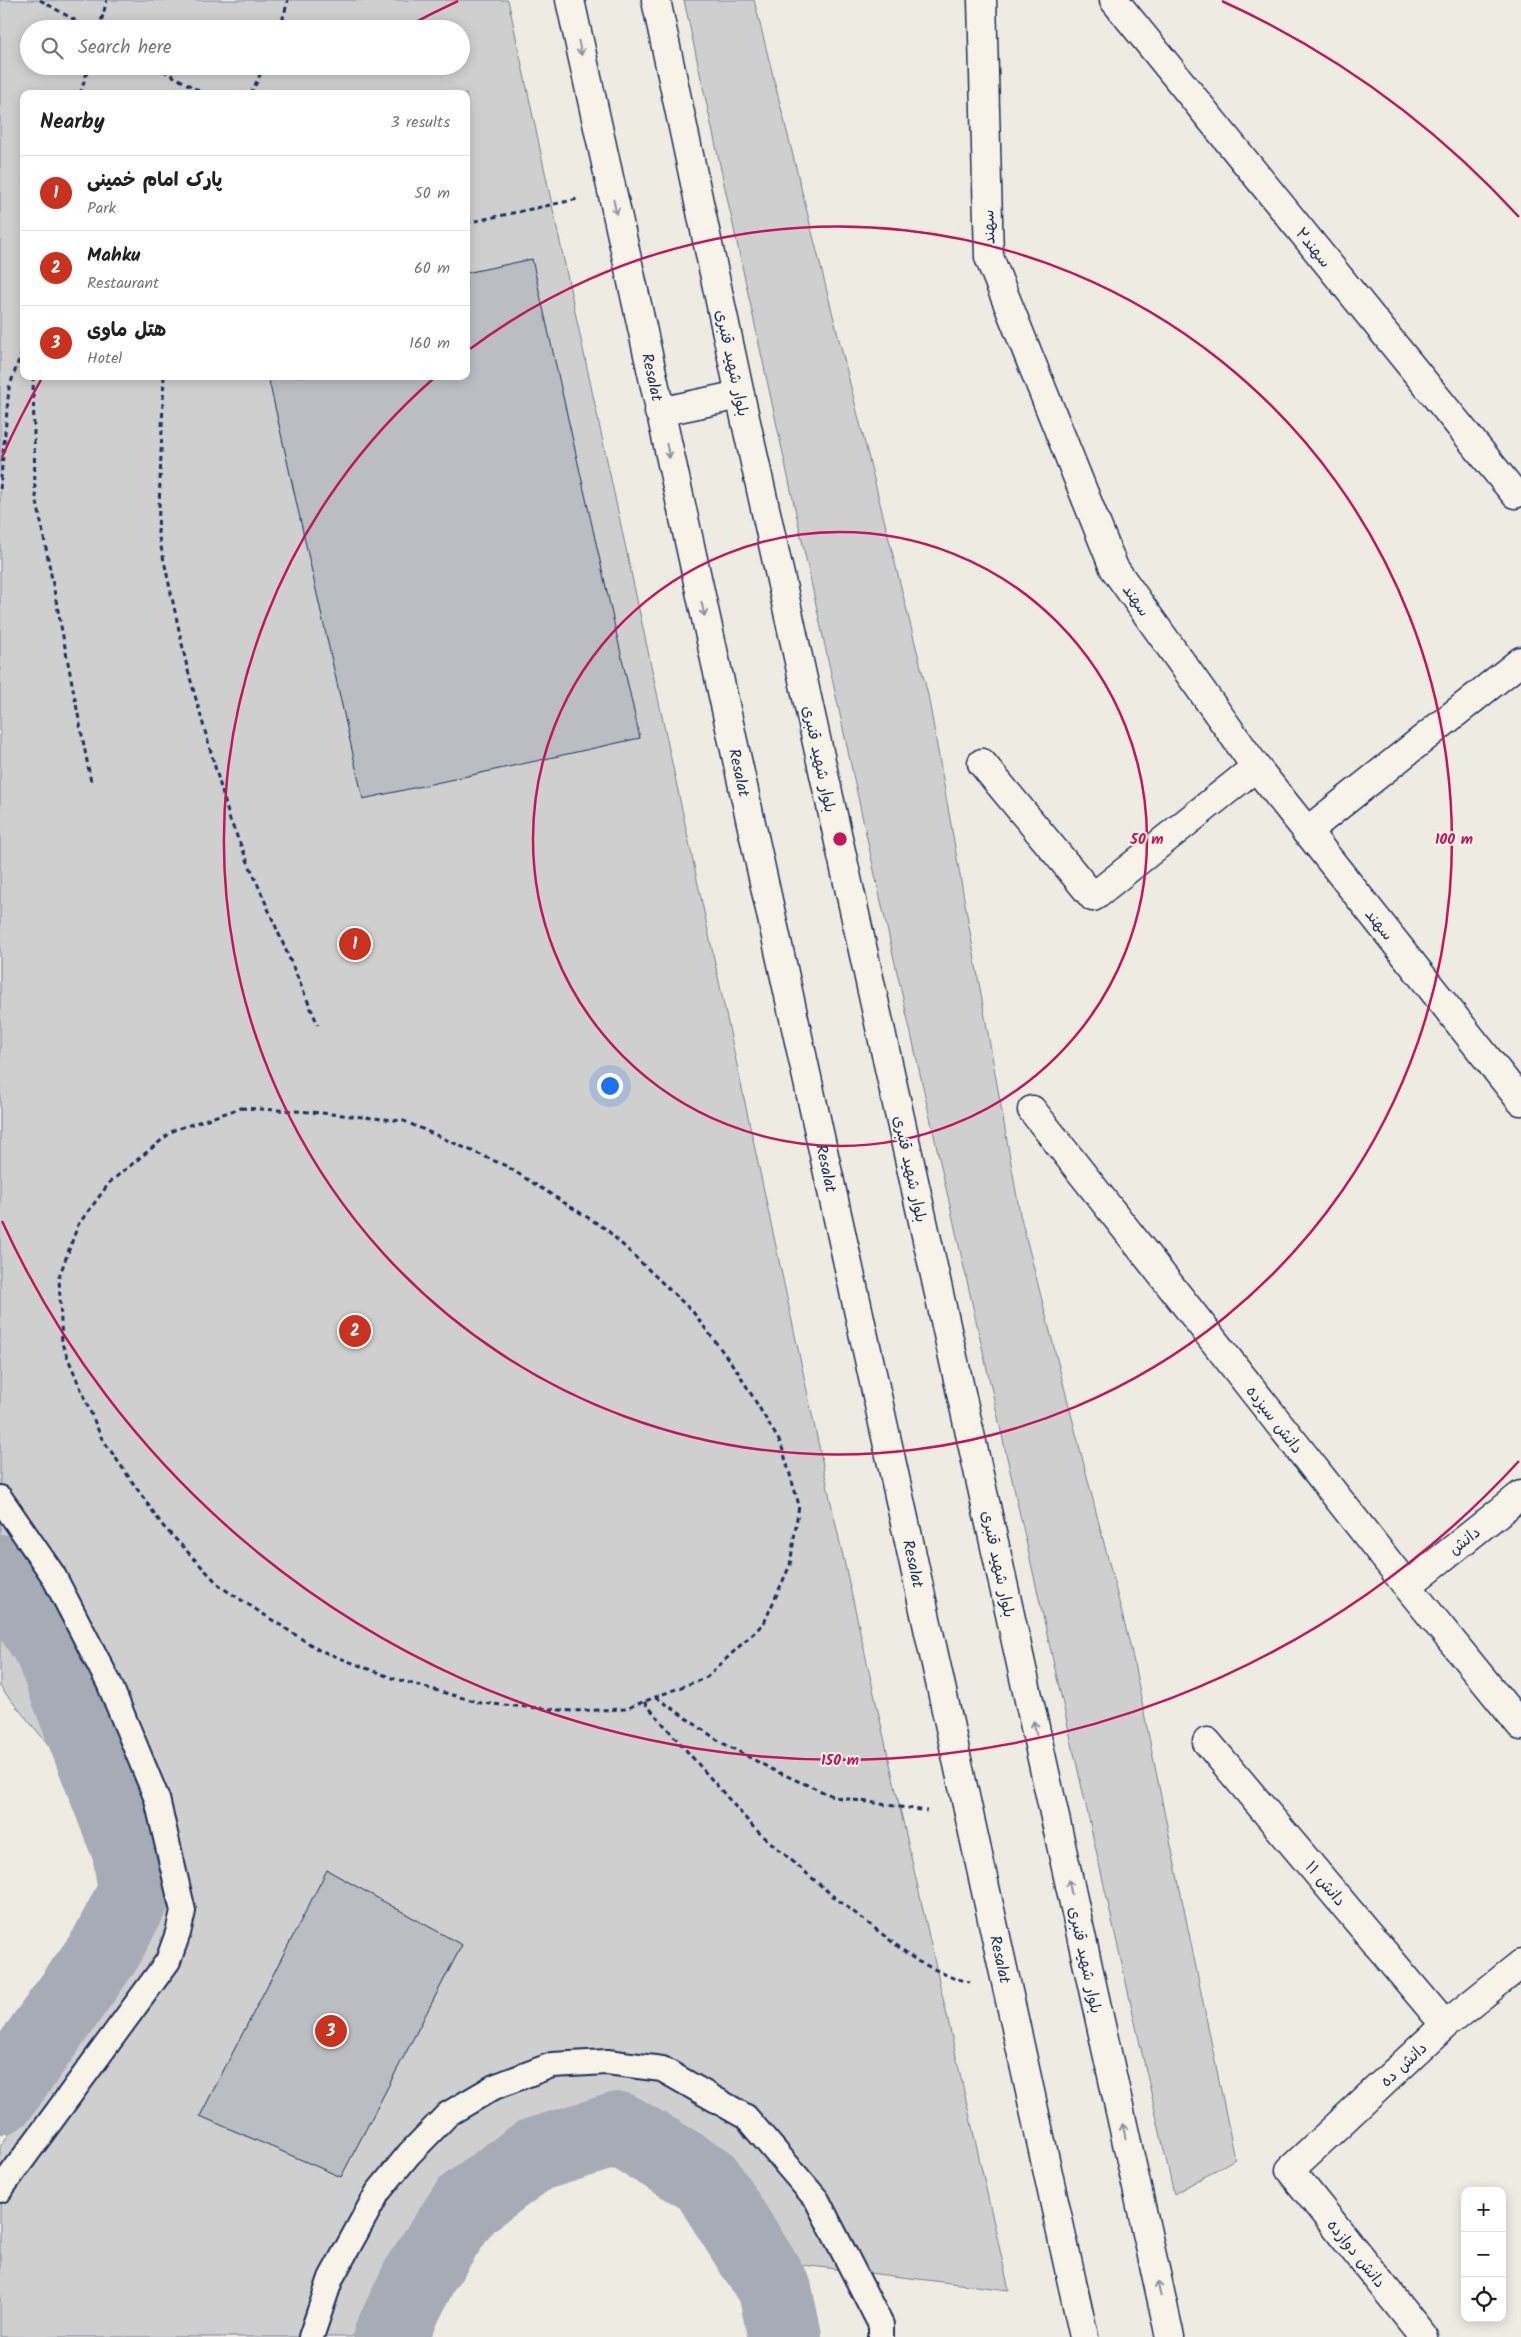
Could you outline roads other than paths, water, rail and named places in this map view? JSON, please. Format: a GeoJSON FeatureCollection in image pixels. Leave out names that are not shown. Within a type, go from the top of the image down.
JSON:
{"type":"FeatureCollection","features":[{"type":"Feature","properties":{"kind":"main road","name":"Resalat"},"geometry":{"type":"LineString","coordinates":[[570,0],[659,412],[1084,2337]]}},
{"type":"Feature","properties":{"kind":"main road","name":"بلوار شهید قنبری"},"geometry":{"type":"LineString","coordinates":[[656,0],[740,395],[1170,2337]]}},
{"type":"Feature","properties":{"kind":"main road","name":"سهند"},"geometry":{"type":"LineString","coordinates":[[982,0],[989,257],[1114,568],[1256,767],[1521,1101]]}},
{"type":"Feature","properties":{"kind":"main road","name":"سهند۲"},"geometry":{"type":"LineString","coordinates":[[1114,0],[1515,494]]}},
{"type":"Feature","properties":{"kind":"main road"},"geometry":{"type":"LineString","coordinates":[[659,412],[740,395]]}},
{"type":"Feature","properties":{"kind":"main road"},"geometry":{"type":"LineString","coordinates":[[1306,832],[1521,661]]}},
{"type":"Feature","properties":{"kind":"main road"},"geometry":{"type":"LineString","coordinates":[[982,763],[1093,897],[1256,767]]}},
{"type":"Feature","properties":{"kind":"main road","name":"دانش سیزده"},"geometry":{"type":"LineString","coordinates":[[1032,1110],[1406,1586],[1521,1726]]}},
{"type":"Feature","properties":{"kind":"main road","name":"دانش"},"geometry":{"type":"LineString","coordinates":[[1406,1586],[1521,1495]]}},
{"type":"Feature","properties":{"kind":"main road","name":"دانش ۱۱"},"geometry":{"type":"LineString","coordinates":[[1207,1742],[1445,2025]]}},
{"type":"Feature","properties":{"kind":"main road","name":"دانش ده"},"geometry":{"type":"LineString","coordinates":[[1290,2170],[1445,2025],[1521,1964]]}},
{"type":"Feature","properties":{"kind":"main road","name":"دانش دوازده"},"geometry":{"type":"LineString","coordinates":[[1290,2170],[1424,2337]]}},
{"type":"Feature","properties":{"kind":"lane"},"geometry":{"type":"LineString","coordinates":[[0,1498],[53,1575],[109,1683],[157,1799],[183,1911],[178,1933],[168,1961],[0,2190]]}},
{"type":"Feature","properties":{"kind":"lane"},"geometry":{"type":"LineString","coordinates":[[311,2337],[331,2278],[378,2192],[408,2154],[448,2114],[494,2087],[552,2065],[607,2062],[662,2069],[746,2116],[817,2200],[881,2325],[882,2337]]}},
{"type":"Feature","properties":{"kind":"waterway"},"geometry":{"type":"LineString","coordinates":[[0,1571],[50,1647],[129,1851],[135,1892],[105,1950],[0,2097]]}},
{"type":"Feature","properties":{"kind":"waterway"},"geometry":{"type":"LineString","coordinates":[[390,2337],[421,2273],[466,2205],[534,2155],[619,2129],[706,2180],[775,2290],[785,2337]]}},
{"type":"Feature","properties":{"kind":"place","name":"پارک امام خمینی"},"geometry":{"type":"Point","coordinates":[355,944]}},
{"type":"Feature","properties":{"kind":"place","name":"Mahku"},"geometry":{"type":"Point","coordinates":[355,1331]}},
{"type":"Feature","properties":{"kind":"place","name":"هتل ماوی"},"geometry":{"type":"Point","coordinates":[331,2031]}}]}
